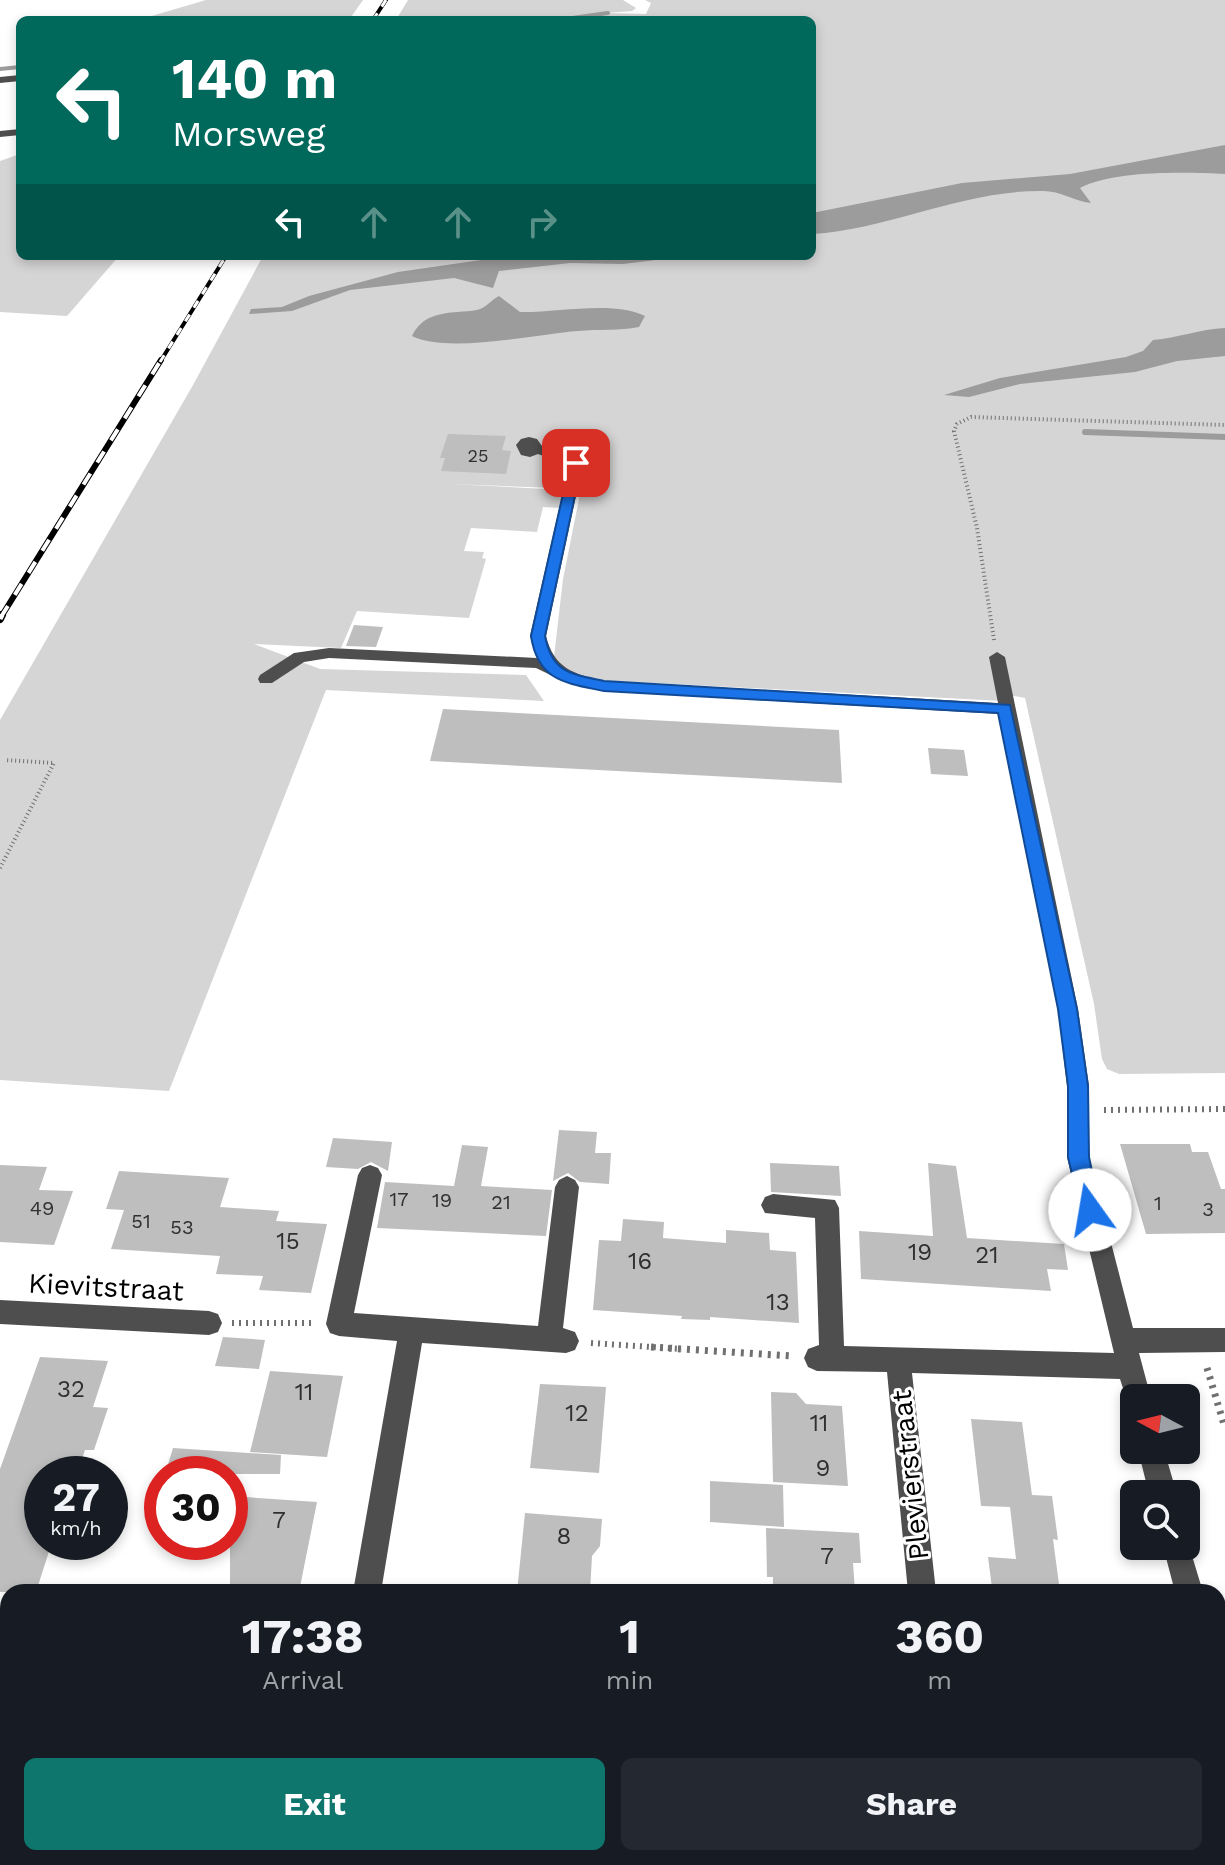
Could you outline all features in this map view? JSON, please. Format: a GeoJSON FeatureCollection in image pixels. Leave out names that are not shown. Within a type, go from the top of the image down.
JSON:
{"type":"FeatureCollection","features":[{"type":"Feature","properties":{"kind":"street"},"geometry":{"type":"LineString","coordinates":[[537,449],[576,463],[538,636],[541,655],[550,668]]}},
{"type":"Feature","properties":{"kind":"street"},"geometry":{"type":"LineString","coordinates":[[266,679],[300,657],[329,653],[539,663],[570,679],[604,686],[1005,709]]}},
{"type":"Feature","properties":{"kind":"street"},"geometry":{"type":"LineString","coordinates":[[997,657],[1005,709],[1068,1009],[1079,1110],[1078,1157],[1083,1184],[1134,1384]]}},
{"type":"Feature","properties":{"kind":"street"},"geometry":{"type":"LineString","coordinates":[[370,1175],[339,1324],[558,1340],[567,1187]]}},
{"type":"Feature","properties":{"kind":"street"},"geometry":{"type":"LineString","coordinates":[[773,1205],[827,1208],[825,1357]]}},
{"type":"Feature","properties":{"kind":"street","name":"Kievitstraat"},"geometry":{"type":"LineString","coordinates":[[0,1312],[209,1323]]}},
{"type":"Feature","properties":{"kind":"street"},"geometry":{"type":"LineString","coordinates":[[368,1584],[412,1328]]}},
{"type":"Feature","properties":{"kind":"street"},"geometry":{"type":"LineString","coordinates":[[1123,1341],[1225,1340]]}},
{"type":"Feature","properties":{"kind":"street","name":"Plevierstraat"},"geometry":{"type":"LineString","coordinates":[[825,1357],[1129,1366]]}},
{"type":"Feature","properties":{"kind":"street","name":"Plevierstraat"},"geometry":{"type":"LineString","coordinates":[[898,1358],[921,1584]]}},
{"type":"Feature","properties":{"kind":"street"},"geometry":{"type":"LineString","coordinates":[[1181,1560],[1187,1584]]}},
{"type":"Feature","properties":{"kind":"path"},"geometry":{"type":"LineString","coordinates":[[997,657],[977,528],[954,431],[957,424],[971,417],[1225,425]]}},
{"type":"Feature","properties":{"kind":"path"},"geometry":{"type":"LineString","coordinates":[[0,868],[54,763],[5,760]]}},
{"type":"Feature","properties":{"kind":"path"},"geometry":{"type":"LineString","coordinates":[[1079,1110],[1225,1109]]}},
{"type":"Feature","properties":{"kind":"path"},"geometry":{"type":"LineString","coordinates":[[209,1323],[339,1324]]}},
{"type":"Feature","properties":{"kind":"path"},"geometry":{"type":"LineString","coordinates":[[558,1340],[825,1357]]}},
{"type":"Feature","properties":{"kind":"path"},"geometry":{"type":"LineString","coordinates":[[1198,1340],[1225,1428]]}},
{"type":"Feature","properties":{"kind":"shaded area"},"geometry":{"type":"Polygon","coordinates":[[[206,0],[363,0],[352,16],[152,16],[206,0]]]}},
{"type":"Feature","properties":{"kind":"shaded area"},"geometry":{"type":"Polygon","coordinates":[[[408,0],[623,0],[636,8],[606,13],[646,14],[651,3],[645,0],[1225,0],[1225,1073],[1119,1074],[1107,1069],[1102,1059],[1094,1004],[1025,698],[1003,694],[1003,701],[595,680],[568,672],[554,657],[563,579],[581,489],[451,484],[565,490],[561,508],[543,507],[537,532],[471,528],[464,551],[484,552],[482,558],[486,559],[469,618],[357,611],[341,648],[254,644],[320,669],[526,675],[544,701],[326,690],[169,1091],[0,1080],[0,720],[193,385],[261,260],[816,260],[816,16],[398,16],[408,0]]]}},
{"type":"Feature","properties":{"kind":"shaded area"},"geometry":{"type":"Polygon","coordinates":[[[1225,145],[1225,174],[1151,174],[1112,178],[1080,188],[1091,203],[1049,191],[1013,192],[870,225],[816,234],[816,212],[962,183],[1070,174],[1225,145]]]}},
{"type":"Feature","properties":{"kind":"shaded area"},"geometry":{"type":"Polygon","coordinates":[[[16,155],[16,260],[116,260],[67,316],[0,312],[0,161],[16,155]]]}},
{"type":"Feature","properties":{"kind":"shaded area"},"geometry":{"type":"Polygon","coordinates":[[[481,260],[656,260],[623,264],[570,263],[499,271],[493,288],[454,278],[350,290],[292,311],[249,314],[251,309],[282,307],[309,296],[398,272],[481,260]]]}},
{"type":"Feature","properties":{"kind":"shaded area"},"geometry":{"type":"Polygon","coordinates":[[[499,296],[520,312],[601,308],[632,311],[645,316],[639,327],[493,341],[447,343],[412,336],[424,321],[432,317],[477,310],[499,296]]]}},
{"type":"Feature","properties":{"kind":"shaded area"},"geometry":{"type":"Polygon","coordinates":[[[1225,328],[1225,356],[1177,361],[1135,372],[1020,384],[969,397],[944,395],[1000,378],[1126,357],[1143,351],[1153,340],[1225,328]]]}},
{"type":"Feature","properties":{"kind":"building"},"geometry":{"type":"Polygon","coordinates":[[[448,434],[506,436],[502,450],[511,451],[506,474],[441,471],[445,458],[440,458],[448,434]]]}},
{"type":"Feature","properties":{"kind":"building"},"geometry":{"type":"Polygon","coordinates":[[[354,625],[383,627],[376,647],[346,646],[354,625]]]}},
{"type":"Feature","properties":{"kind":"building"},"geometry":{"type":"Polygon","coordinates":[[[443,709],[839,730],[842,783],[430,761],[443,709]]]}},
{"type":"Feature","properties":{"kind":"building"},"geometry":{"type":"Polygon","coordinates":[[[928,748],[964,750],[968,776],[931,774],[928,748]]]}},
{"type":"Feature","properties":{"kind":"building"},"geometry":{"type":"Polygon","coordinates":[[[559,1130],[597,1132],[595,1153],[611,1153],[609,1184],[580,1182],[568,1173],[553,1181],[559,1130]]]}},
{"type":"Feature","properties":{"kind":"building"},"geometry":{"type":"Polygon","coordinates":[[[333,1138],[392,1142],[388,1171],[371,1162],[358,1169],[326,1167],[333,1138]]]}},
{"type":"Feature","properties":{"kind":"building"},"geometry":{"type":"Polygon","coordinates":[[[1120,1144],[1190,1144],[1192,1152],[1208,1152],[1221,1189],[1225,1189],[1225,1233],[1146,1234],[1120,1144]]]}},
{"type":"Feature","properties":{"kind":"building"},"geometry":{"type":"Polygon","coordinates":[[[462,1145],[488,1147],[481,1186],[552,1190],[546,1236],[377,1228],[385,1182],[454,1186],[462,1145]]]}},
{"type":"Feature","properties":{"kind":"building"},"geometry":{"type":"Polygon","coordinates":[[[770,1163],[839,1166],[841,1196],[771,1192],[770,1163]]]}},
{"type":"Feature","properties":{"kind":"building"},"geometry":{"type":"Polygon","coordinates":[[[928,1163],[956,1166],[967,1238],[1064,1244],[1068,1270],[1047,1269],[1051,1291],[861,1279],[859,1231],[933,1236],[928,1163]]]}},
{"type":"Feature","properties":{"kind":"building"},"geometry":{"type":"Polygon","coordinates":[[[0,1165],[47,1167],[39,1190],[73,1191],[54,1245],[0,1242],[0,1165]]]}},
{"type":"Feature","properties":{"kind":"building"},"geometry":{"type":"Polygon","coordinates":[[[119,1171],[229,1178],[220,1207],[279,1211],[276,1221],[327,1224],[311,1293],[259,1290],[263,1276],[216,1274],[220,1256],[111,1249],[124,1210],[106,1209],[119,1171]]]}},
{"type":"Feature","properties":{"kind":"building"},"geometry":{"type":"Polygon","coordinates":[[[623,1219],[664,1222],[663,1238],[726,1243],[726,1230],[769,1233],[770,1250],[796,1252],[799,1323],[710,1317],[710,1320],[681,1319],[682,1316],[593,1310],[599,1240],[621,1241],[623,1219]]]}},
{"type":"Feature","properties":{"kind":"building"},"geometry":{"type":"Polygon","coordinates":[[[223,1337],[265,1340],[259,1369],[215,1366],[223,1337]]]}},
{"type":"Feature","properties":{"kind":"building"},"geometry":{"type":"Polygon","coordinates":[[[40,1357],[108,1361],[93,1407],[108,1408],[94,1450],[85,1450],[83,1456],[24,1456],[24,1560],[46,1560],[39,1584],[0,1584],[0,1469],[40,1357]]]}},
{"type":"Feature","properties":{"kind":"building"},"geometry":{"type":"Polygon","coordinates":[[[270,1371],[343,1376],[327,1457],[250,1452],[270,1371]]]}},
{"type":"Feature","properties":{"kind":"building"},"geometry":{"type":"Polygon","coordinates":[[[540,1384],[606,1387],[599,1473],[530,1468],[540,1384]]]}},
{"type":"Feature","properties":{"kind":"building"},"geometry":{"type":"Polygon","coordinates":[[[771,1392],[796,1393],[806,1404],[842,1406],[848,1486],[773,1482],[771,1392]]]}},
{"type":"Feature","properties":{"kind":"building"},"geometry":{"type":"Polygon","coordinates":[[[971,1419],[1022,1422],[1032,1495],[1052,1496],[1058,1540],[1053,1539],[1059,1584],[991,1584],[988,1557],[1016,1559],[1010,1507],[981,1506],[971,1419]]]}},
{"type":"Feature","properties":{"kind":"building"},"geometry":{"type":"Polygon","coordinates":[[[173,1448],[281,1455],[280,1474],[248,1474],[248,1456],[171,1456],[173,1448]]]}},
{"type":"Feature","properties":{"kind":"building"},"geometry":{"type":"Polygon","coordinates":[[[710,1481],[783,1485],[784,1527],[710,1522],[710,1481]]]}},
{"type":"Feature","properties":{"kind":"building"},"geometry":{"type":"Polygon","coordinates":[[[248,1497],[317,1502],[301,1584],[230,1584],[230,1560],[248,1560],[248,1497]]]}},
{"type":"Feature","properties":{"kind":"building"},"geometry":{"type":"Polygon","coordinates":[[[525,1513],[602,1519],[600,1546],[592,1556],[590,1584],[518,1584],[525,1513]]]}},
{"type":"Feature","properties":{"kind":"building"},"geometry":{"type":"Polygon","coordinates":[[[766,1528],[859,1533],[861,1563],[853,1563],[854,1584],[773,1584],[773,1577],[767,1577],[766,1528]]]}},
{"type":"Feature","properties":{"kind":"waterway"},"geometry":{"type":"LineString","coordinates":[[587,16],[608,13]]}},
{"type":"Feature","properties":{"kind":"waterway"},"geometry":{"type":"LineString","coordinates":[[0,69],[16,67]]}},
{"type":"Feature","properties":{"kind":"waterway"},"geometry":{"type":"LineString","coordinates":[[1085,432],[1225,437]]}},
{"type":"Feature","properties":{"kind":"railway"},"geometry":{"type":"LineString","coordinates":[[376,16],[386,0]]}},
{"type":"Feature","properties":{"kind":"railway"},"geometry":{"type":"LineString","coordinates":[[160,362],[224,260]]}},
{"type":"Feature","properties":{"kind":"railway"},"geometry":{"type":"LineString","coordinates":[[1,617],[161,360]]}},
{"type":"Feature","properties":{"kind":"route"},"geometry":{"type":"LineString","coordinates":[[576,463],[538,636],[541,655],[550,668],[570,679],[604,686],[1005,709],[1068,1009],[1078,1086],[1078,1157],[1090,1210]]}}]}
